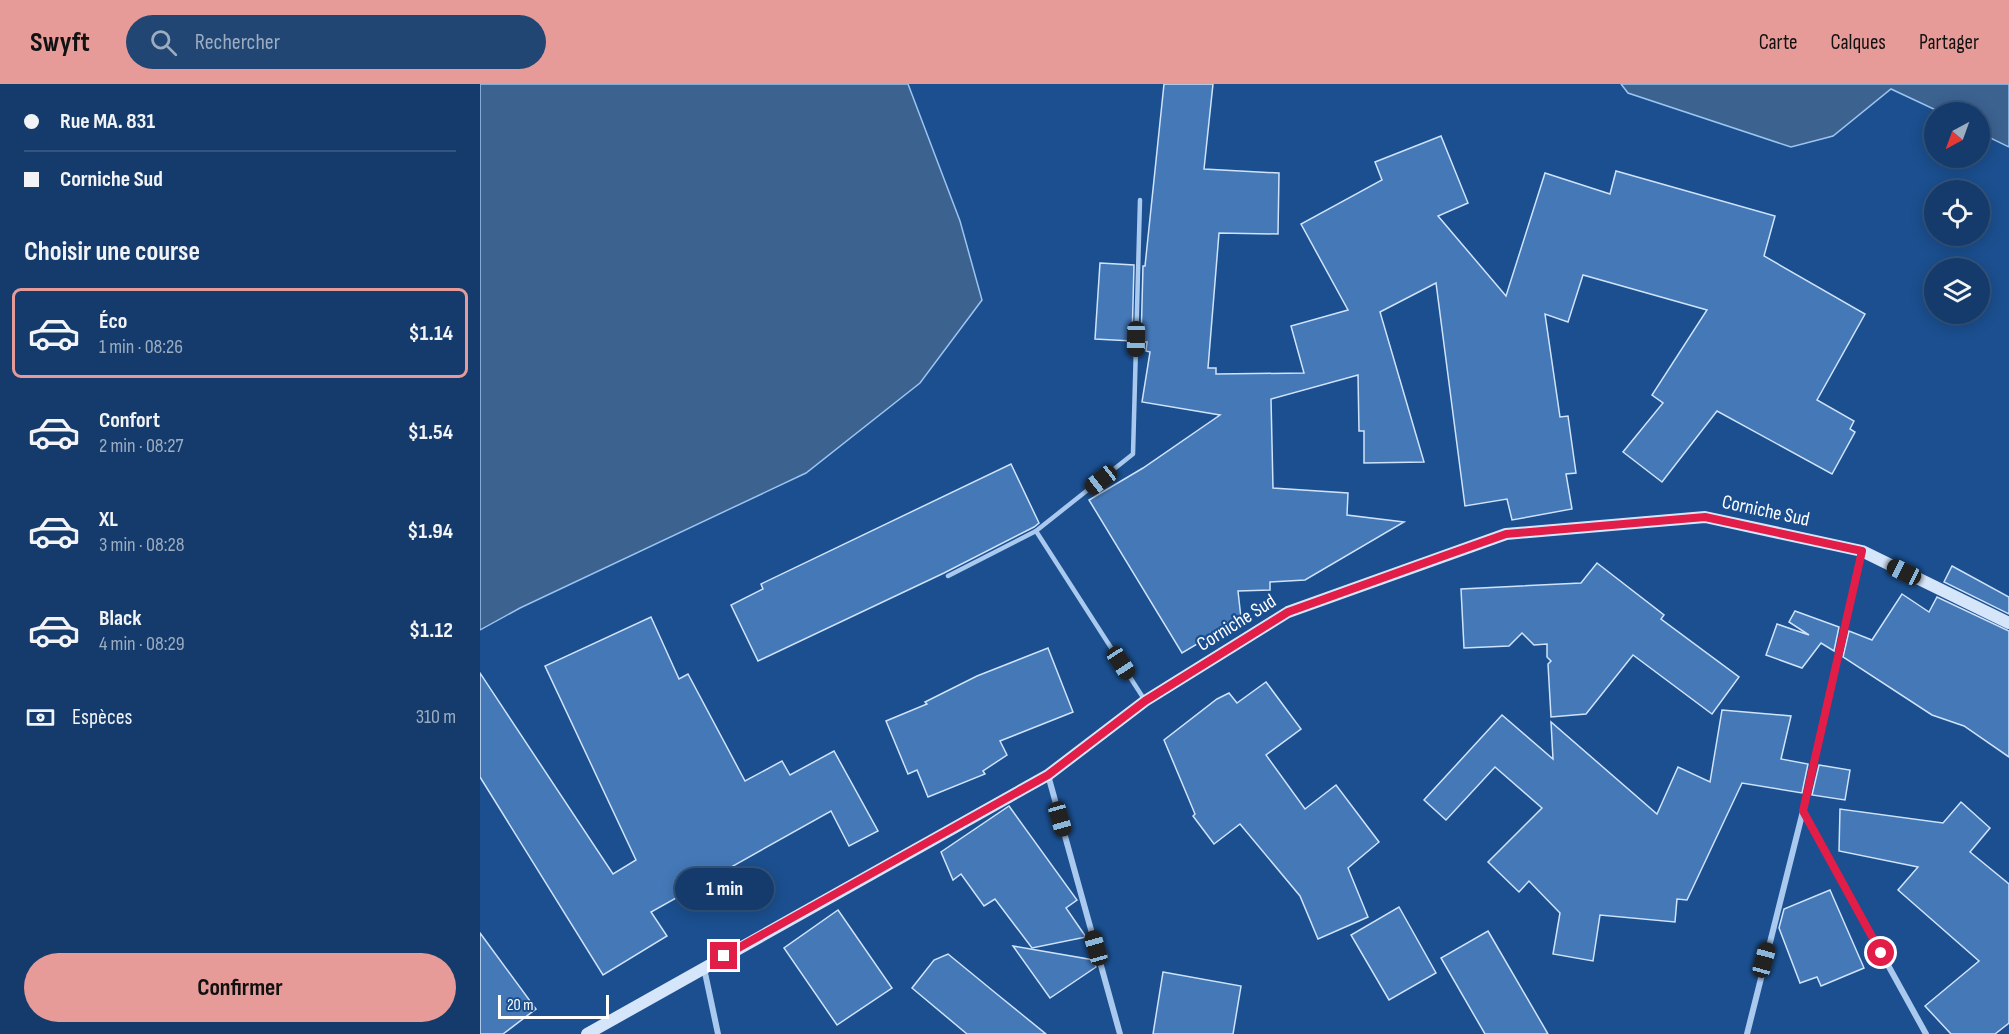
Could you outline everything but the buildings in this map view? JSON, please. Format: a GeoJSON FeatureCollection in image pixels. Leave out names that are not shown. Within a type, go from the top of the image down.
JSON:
{"type":"FeatureCollection","features":[{"type":"Feature","properties":{"kind":"main road","name":"Corniche Sud"},"geometry":{"type":"LineString","coordinates":[[587,1034],[1048,775],[1145,701],[1288,612],[1506,534],[1705,517],[1862,551],[2009,623]]}},
{"type":"Feature","properties":{"kind":"street"},"geometry":{"type":"LineString","coordinates":[[1747,1034],[1803,811],[1862,551]]}},
{"type":"Feature","properties":{"kind":"street"},"geometry":{"type":"LineString","coordinates":[[1048,775],[1120,1034]]}},
{"type":"Feature","properties":{"kind":"street"},"geometry":{"type":"LineString","coordinates":[[1803,811],[1926,1034]]}},
{"type":"Feature","properties":{"kind":"street"},"geometry":{"type":"LineString","coordinates":[[704,968],[718,1034]]}},
{"type":"Feature","properties":{"kind":"lane"},"geometry":{"type":"LineString","coordinates":[[948,576],[1036,531],[1132,454],[1140,200]]}},
{"type":"Feature","properties":{"kind":"lane"},"geometry":{"type":"LineString","coordinates":[[1036,531],[1145,701]]}},
{"type":"Feature","properties":{"kind":"water"},"geometry":{"type":"Polygon","coordinates":[[[480,84],[908,84],[960,221],[982,300],[920,383],[806,473],[520,608],[480,630],[480,84]]]}},
{"type":"Feature","properties":{"kind":"water"},"geometry":{"type":"Polygon","coordinates":[[[1621,84],[2009,84],[2009,147],[1990,138],[1990,102],[1924,102],[1924,104],[1891,89],[1833,136],[1791,147],[1628,93],[1621,84]]]}},
{"type":"Feature","properties":{"kind":"route"},"geometry":{"type":"LineString","coordinates":[[724,956],[1048,775],[1145,701],[1288,612],[1506,534],[1705,517],[1862,551],[1803,811],[1881,953]]}}]}
